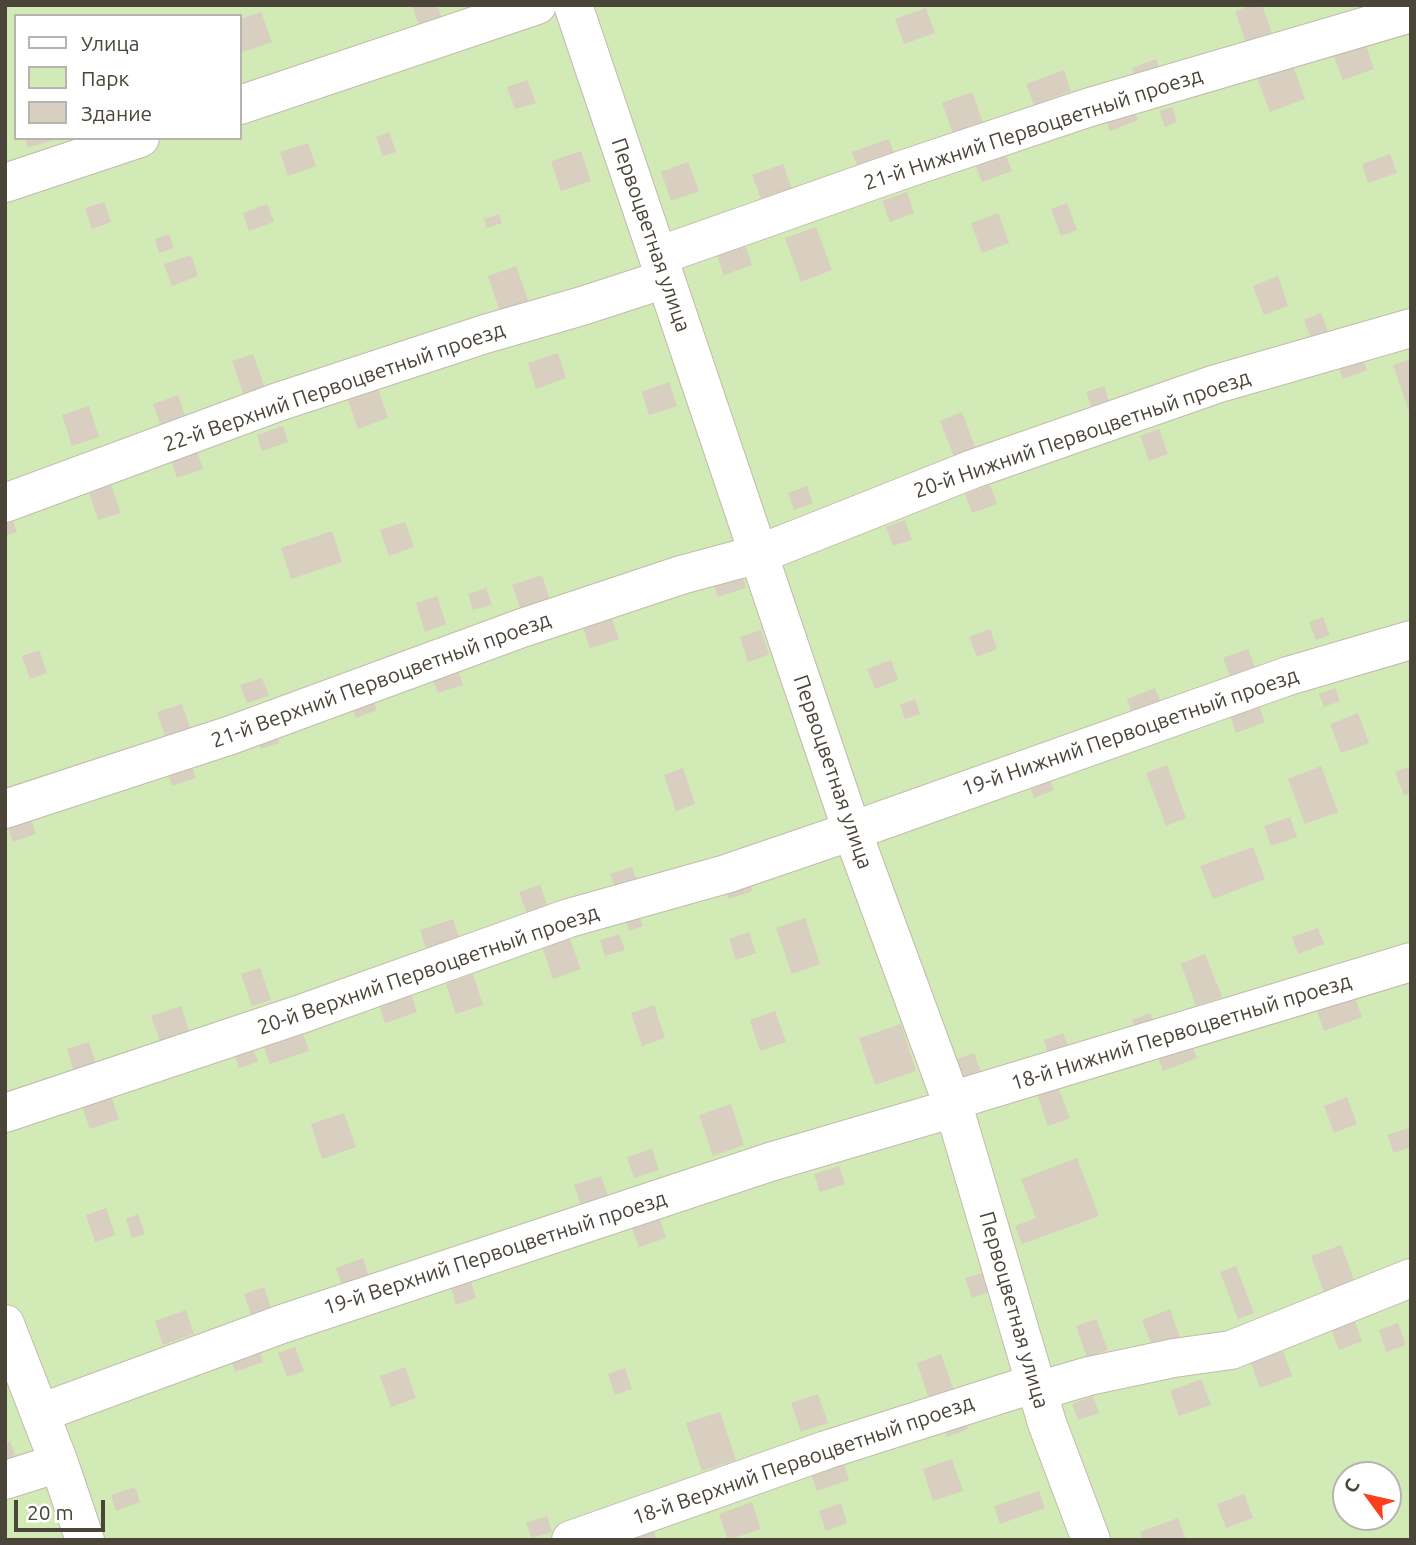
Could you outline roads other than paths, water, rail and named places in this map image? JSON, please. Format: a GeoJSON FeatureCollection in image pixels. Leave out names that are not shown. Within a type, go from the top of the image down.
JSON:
{"type":"FeatureCollection","features":[{"type":"Feature","properties":{"kind":"lane"},"geometry":{"type":"LineString","coordinates":[[242,104],[537,5]]}},
{"type":"Feature","properties":{"kind":"lane","name":"Первоцветная улица"},"geometry":{"type":"LineString","coordinates":[[573,5],[852,831],[953,1104],[1047,1423],[1091,1540]]}},
{"type":"Feature","properties":{"kind":"lane","name":"21-й Нижний Первоцветный проезд"},"geometry":{"type":"LineString","coordinates":[[662,267],[905,169],[1087,108],[1411,13]]}},
{"type":"Feature","properties":{"kind":"lane"},"geometry":{"type":"LineString","coordinates":[[5,183],[134,140]]}},
{"type":"Feature","properties":{"kind":"lane","name":"22-й Верхний Первоцветный проезд"},"geometry":{"type":"LineString","coordinates":[[5,503],[278,402],[485,334],[582,306],[662,267]]}},
{"type":"Feature","properties":{"kind":"lane","name":"20-й Нижний Первоцветный проезд"},"geometry":{"type":"LineString","coordinates":[[759,554],[973,469],[1216,384],[1411,328]]}},
{"type":"Feature","properties":{"kind":"lane","name":"21-й Верхний Первоцветный проезд"},"geometry":{"type":"LineString","coordinates":[[5,809],[231,735],[535,623],[681,575],[759,554]]}},
{"type":"Feature","properties":{"kind":"lane","name":"19-й Нижний Первоцветный проезд"},"geometry":{"type":"LineString","coordinates":[[852,831],[1287,676],[1411,640]]}},
{"type":"Feature","properties":{"kind":"lane","name":"20-й Верхний Первоцветный проезд"},"geometry":{"type":"LineString","coordinates":[[5,1113],[301,1014],[569,918],[726,874],[852,831]]}},
{"type":"Feature","properties":{"kind":"lane","name":"18-й Нижний Первоцветный проезд"},"geometry":{"type":"LineString","coordinates":[[953,1104],[1411,962]]}},
{"type":"Feature","properties":{"kind":"lane","name":"19-й Верхний Первоцветный проезд"},"geometry":{"type":"LineString","coordinates":[[40,1413],[282,1324],[953,1104]]}},
{"type":"Feature","properties":{"kind":"lane","name":"18-й Верхний Первоцветный проезд"},"geometry":{"type":"LineString","coordinates":[[571,1540],[826,1450],[1037,1387],[1174,1358],[1231,1349],[1411,1278]]}},
{"type":"Feature","properties":{"kind":"lane"},"geometry":{"type":"LineString","coordinates":[[5,1324],[59,1463],[85,1540]]}},
{"type":"Feature","properties":{"kind":"lane"},"geometry":{"type":"LineString","coordinates":[[5,1480],[59,1463]]}}]}
